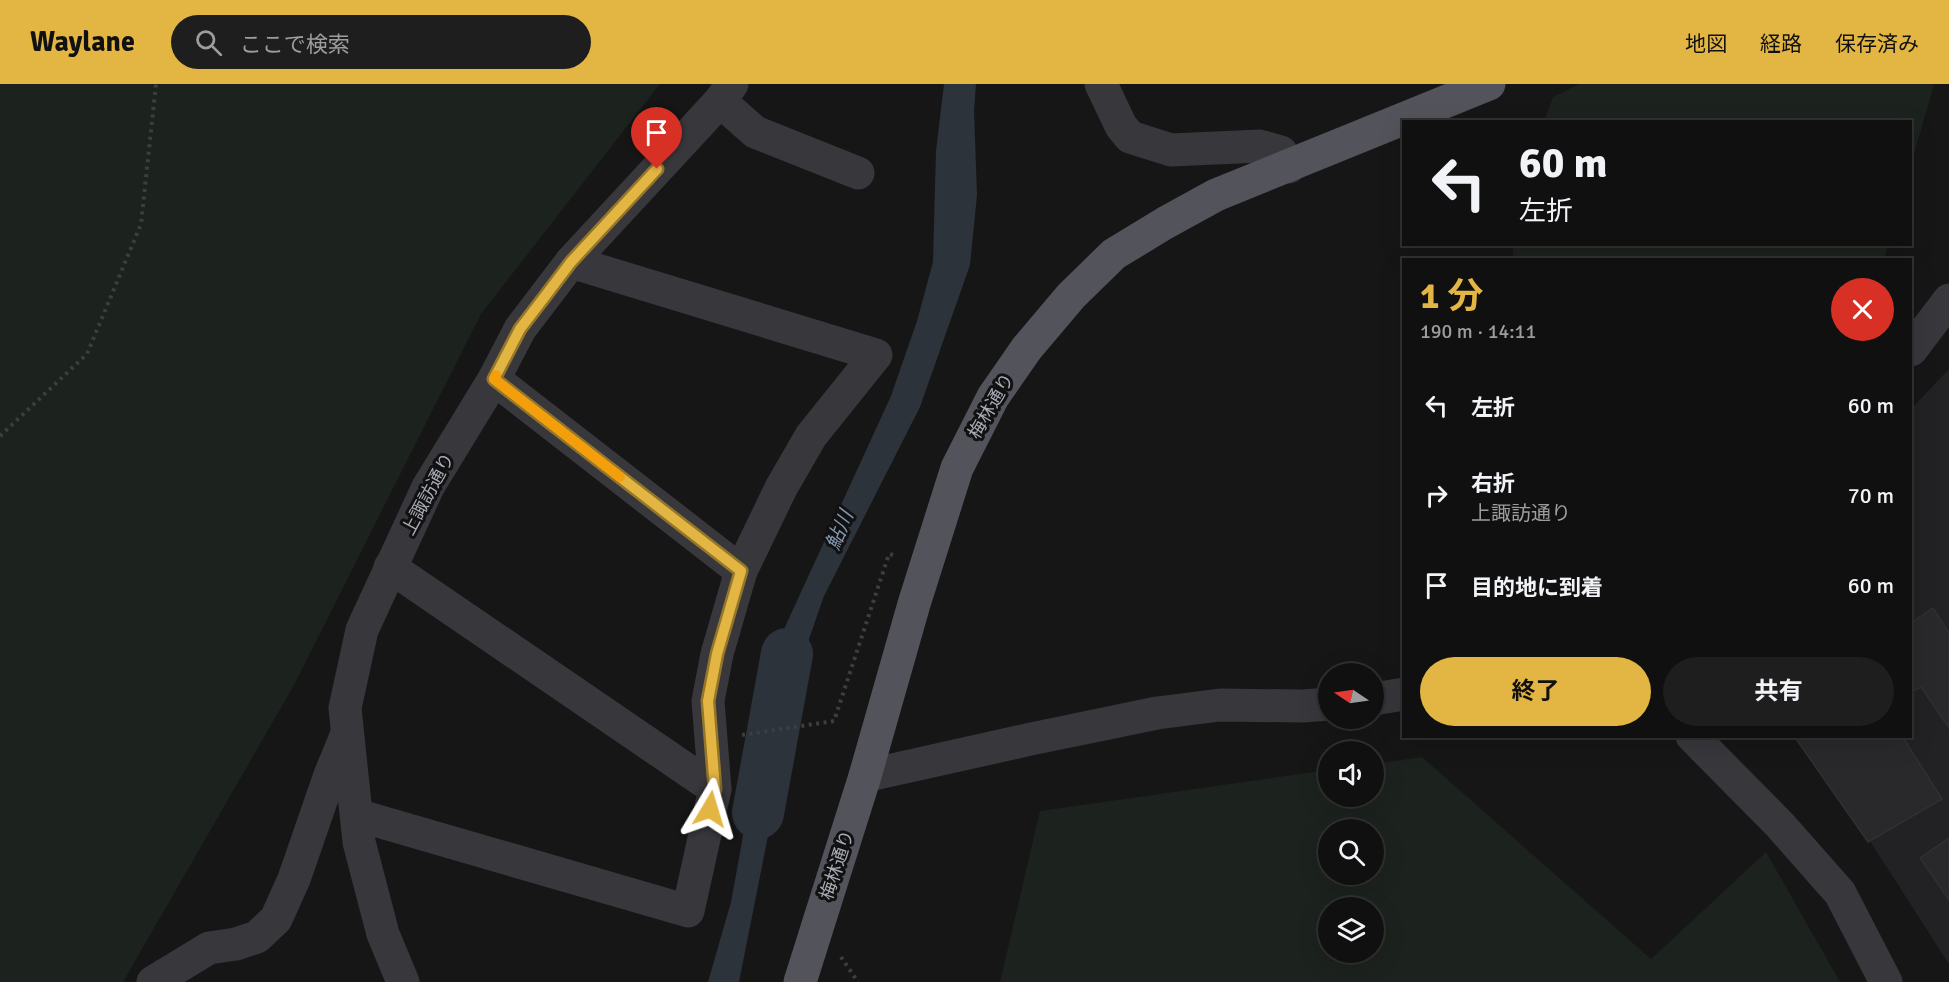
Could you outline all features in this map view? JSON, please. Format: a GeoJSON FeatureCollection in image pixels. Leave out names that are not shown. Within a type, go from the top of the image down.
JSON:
{"type":"FeatureCollection","features":[{"type":"Feature","properties":{"kind":"main road","name":"梅林通り"},"geometry":{"type":"LineString","coordinates":[[1402,120],[1489,84]]}},
{"type":"Feature","properties":{"kind":"main road","name":"梅林通り"},"geometry":{"type":"LineString","coordinates":[[800,982],[865,776],[914,604],[957,468],[993,397],[1027,348],[1071,296],[1114,255],[1165,223],[1216,195],[1402,120]]}},
{"type":"Feature","properties":{"kind":"street"},"geometry":{"type":"LineString","coordinates":[[1101,84],[1121,126],[1130,136],[1171,150],[1260,146],[1281,152],[1289,167]]}},
{"type":"Feature","properties":{"kind":"street"},"geometry":{"type":"LineString","coordinates":[[726,92],[755,132],[858,173]]}},
{"type":"Feature","properties":{"kind":"street","name":"上諏訪通り"},"geometry":{"type":"LineString","coordinates":[[403,982],[383,934],[359,842],[345,708],[362,630],[428,488],[494,379],[520,329],[571,262],[726,92]]}},
{"type":"Feature","properties":{"kind":"street"},"geometry":{"type":"LineString","coordinates":[[357,815],[688,911],[715,789],[708,701],[717,654],[741,571],[781,488],[811,436],[876,356],[571,262]]}},
{"type":"Feature","properties":{"kind":"street"},"geometry":{"type":"LineString","coordinates":[[1912,349],[1949,300]]}},
{"type":"Feature","properties":{"kind":"street"},"geometry":{"type":"LineString","coordinates":[[494,379],[741,571]]}},
{"type":"Feature","properties":{"kind":"street"},"geometry":{"type":"LineString","coordinates":[[390,567],[715,789]]}},
{"type":"Feature","properties":{"kind":"street"},"geometry":{"type":"LineString","coordinates":[[1384,697],[1402,694]]}},
{"type":"Feature","properties":{"kind":"street"},"geometry":{"type":"LineString","coordinates":[[865,776],[1157,713],[1220,705],[1318,705]]}},
{"type":"Feature","properties":{"kind":"street"},"geometry":{"type":"LineString","coordinates":[[153,982],[209,948],[236,944],[257,937],[276,919],[294,879],[330,775],[348,731]]}},
{"type":"Feature","properties":{"kind":"street"},"geometry":{"type":"LineString","coordinates":[[1694,738],[1780,825],[1840,893],[1886,982]]}},
{"type":"Feature","properties":{"kind":"path"},"geometry":{"type":"LineString","coordinates":[[0,436],[87,354],[141,224],[156,84]]}},
{"type":"Feature","properties":{"kind":"path"},"geometry":{"type":"LineString","coordinates":[[732,737],[834,722],[889,554],[902,557]]}},
{"type":"Feature","properties":{"kind":"path"},"geometry":{"type":"LineString","coordinates":[[836,949],[858,982]]}},
{"type":"Feature","properties":{"kind":"shaded area"},"geometry":{"type":"Polygon","coordinates":[[[0,84],[660,84],[481,314],[294,685],[123,982],[0,982],[0,84]]]}},
{"type":"Feature","properties":{"kind":"shaded area"},"geometry":{"type":"Polygon","coordinates":[[[1579,84],[1934,84],[1912,161],[1912,120],[1544,120],[1553,97],[1579,84]]]}},
{"type":"Feature","properties":{"kind":"shaded area"},"geometry":{"type":"Polygon","coordinates":[[[1513,246],[1888,246],[1884,258],[1513,258],[1513,246]]]}},
{"type":"Feature","properties":{"kind":"shaded area"},"geometry":{"type":"Polygon","coordinates":[[[1949,369],[1949,964],[1804,738],[1912,738],[1912,408],[1949,369]]]}},
{"type":"Feature","properties":{"kind":"shaded area"},"geometry":{"type":"Polygon","coordinates":[[[1422,757],[1651,959],[1766,852],[1840,982],[1000,982],[1040,811],[1318,772],[1318,807],[1384,807],[1384,763],[1422,757]]]}},
{"type":"Feature","properties":{"kind":"water"},"geometry":{"type":"Polygon","coordinates":[[[944,84],[976,84],[974,111],[977,195],[970,265],[920,407],[824,596],[801,662],[789,722],[757,728],[763,678],[768,664],[891,396],[917,321],[933,262],[936,151],[944,84]]]}},
{"type":"Feature","properties":{"kind":"water"},"geometry":{"type":"Polygon","coordinates":[[[787,740],[739,982],[708,982],[731,902],[757,744],[787,740]]]}},
{"type":"Feature","properties":{"kind":"building"},"geometry":{"type":"Polygon","coordinates":[[[1933,608],[1949,633],[1949,728],[1921,687],[1912,692],[1912,622],[1933,608]]]}},
{"type":"Feature","properties":{"kind":"building"},"geometry":{"type":"Polygon","coordinates":[[[1795,738],[1903,738],[1942,799],[1868,842],[1795,738]]]}},
{"type":"Feature","properties":{"kind":"building"},"geometry":{"type":"Polygon","coordinates":[[[1949,838],[1949,900],[1920,858],[1949,838]]]}},
{"type":"Feature","properties":{"kind":"waterway","name":"鮎川"},"geometry":{"type":"LineString","coordinates":[[758,813],[787,654]]}},
{"type":"Feature","properties":{"kind":"slow traffic"},"geometry":{"type":"LineString","coordinates":[[496,375],[494,379],[620,477]]}},
{"type":"Feature","properties":{"kind":"route"},"geometry":{"type":"LineString","coordinates":[[657,169],[571,262],[520,329],[494,379],[741,571],[717,654],[708,701],[715,789],[710,809]]}}]}
